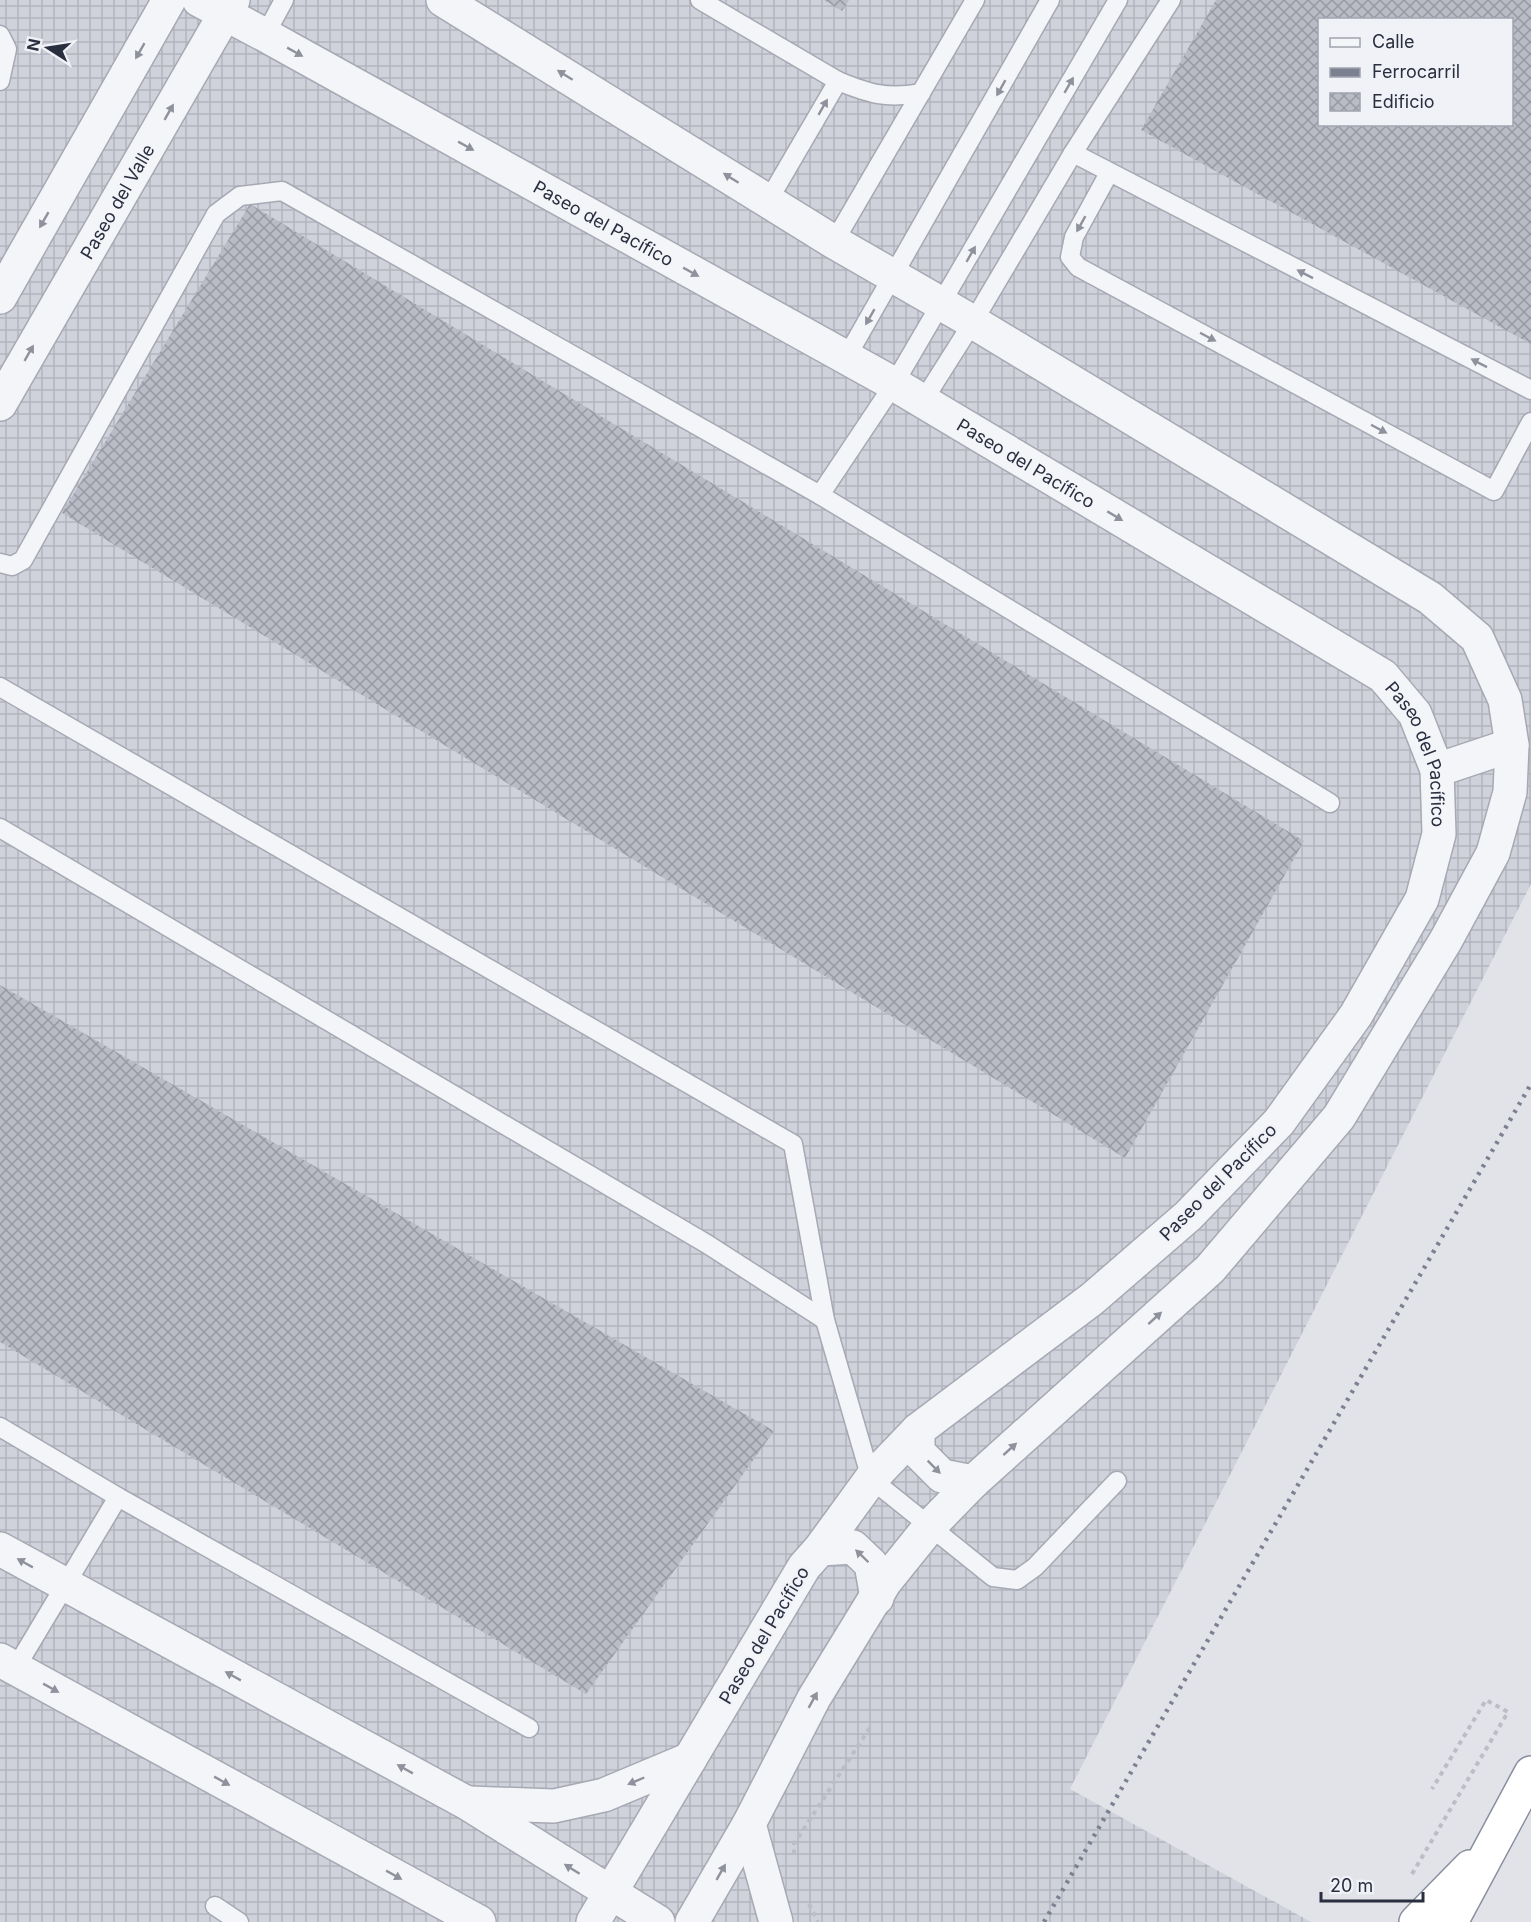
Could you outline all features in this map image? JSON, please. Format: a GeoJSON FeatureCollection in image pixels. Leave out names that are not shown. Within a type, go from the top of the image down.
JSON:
{"type":"FeatureCollection","features":[{"type":"Feature","properties":{"kind":"highway"},"geometry":{"type":"LineString","coordinates":[[1451,1922],[1531,1773]]}},
{"type":"Feature","properties":{"kind":"highway"},"geometry":{"type":"LineString","coordinates":[[1416,1922],[1491,1847]]}},
{"type":"Feature","properties":{"kind":"street"},"geometry":{"type":"LineString","coordinates":[[0,297],[169,0]]}},
{"type":"Feature","properties":{"kind":"street"},"geometry":{"type":"LineString","coordinates":[[443,0],[834,242],[942,304],[1430,598],[1477,638],[1506,700],[1512,745],[1510,792],[1493,853],[1446,940],[1339,1116],[1210,1269],[973,1482],[931,1525],[885,1582],[814,1698],[749,1824],[692,1922]]}},
{"type":"Feature","properties":{"kind":"street","name":"Paseo del Pacífico"},"geometry":{"type":"LineString","coordinates":[[219,4],[265,35],[894,384],[1383,676],[1415,714],[1437,770],[1439,834],[1422,899],[1356,1015],[1279,1122],[1188,1216],[1092,1299],[918,1430],[871,1479],[820,1549],[804,1567],[593,1922]]}},
{"type":"Feature","properties":{"kind":"street","name":"Paseo del Valle"},"geometry":{"type":"LineString","coordinates":[[0,404],[219,4]]}},
{"type":"Feature","properties":{"kind":"street"},"geometry":{"type":"LineString","coordinates":[[1437,770],[1512,745]]}},
{"type":"Feature","properties":{"kind":"street"},"geometry":{"type":"LineString","coordinates":[[918,1430],[918,1452],[942,1476],[973,1482]]}},
{"type":"Feature","properties":{"kind":"street"},"geometry":{"type":"LineString","coordinates":[[820,1549],[853,1547],[871,1564],[877,1598]]}},
{"type":"Feature","properties":{"kind":"street"},"geometry":{"type":"LineString","coordinates":[[0,1549],[467,1803],[658,1922]]}},
{"type":"Feature","properties":{"kind":"street"},"geometry":{"type":"LineString","coordinates":[[8,1664],[438,1909],[479,1922]]}},
{"type":"Feature","properties":{"kind":"street"},"geometry":{"type":"LineString","coordinates":[[467,1803],[554,1806],[604,1795],[690,1759]]}},
{"type":"Feature","properties":{"kind":"street"},"geometry":{"type":"LineString","coordinates":[[749,1824],[776,1922]]}},
{"type":"Feature","properties":{"kind":"lane"},"geometry":{"type":"LineString","coordinates":[[265,35],[284,0]]}},
{"type":"Feature","properties":{"kind":"lane"},"geometry":{"type":"LineString","coordinates":[[700,0],[838,81],[882,96],[921,93]]}},
{"type":"Feature","properties":{"kind":"lane"},"geometry":{"type":"LineString","coordinates":[[834,242],[975,0]]}},
{"type":"Feature","properties":{"kind":"lane"},"geometry":{"type":"LineString","coordinates":[[846,358],[1050,0]]}},
{"type":"Feature","properties":{"kind":"lane"},"geometry":{"type":"LineString","coordinates":[[820,495],[894,384],[1118,0]]}},
{"type":"Feature","properties":{"kind":"lane"},"geometry":{"type":"LineString","coordinates":[[923,401],[1073,153],[1171,0]]}},
{"type":"Feature","properties":{"kind":"lane"},"geometry":{"type":"LineString","coordinates":[[0,35],[7,49],[0,81]]}},
{"type":"Feature","properties":{"kind":"lane"},"geometry":{"type":"LineString","coordinates":[[768,201],[838,81]]}},
{"type":"Feature","properties":{"kind":"lane"},"geometry":{"type":"LineString","coordinates":[[1073,153],[1531,390]]}},
{"type":"Feature","properties":{"kind":"lane"},"geometry":{"type":"LineString","coordinates":[[1109,173],[1074,237],[1070,257],[1078,267],[1494,491],[1531,422]]}},
{"type":"Feature","properties":{"kind":"lane"},"geometry":{"type":"LineString","coordinates":[[0,563],[12,566],[23,560],[216,214],[240,196],[282,191],[820,495],[1330,803]]}},
{"type":"Feature","properties":{"kind":"lane"},"geometry":{"type":"LineString","coordinates":[[0,687],[793,1144],[825,1320],[871,1479],[993,1577],[1017,1580],[1035,1567],[1117,1481]]}},
{"type":"Feature","properties":{"kind":"lane"},"geometry":{"type":"LineString","coordinates":[[0,828],[707,1244],[825,1320]]}},
{"type":"Feature","properties":{"kind":"lane"},"geometry":{"type":"LineString","coordinates":[[0,1426],[118,1497],[529,1728]]}},
{"type":"Feature","properties":{"kind":"lane"},"geometry":{"type":"LineString","coordinates":[[8,1664],[65,1584],[118,1497]]}},
{"type":"Feature","properties":{"kind":"lane"},"geometry":{"type":"LineString","coordinates":[[215,1906],[239,1922]]}},
{"type":"Feature","properties":{"kind":"path"},"geometry":{"type":"LineString","coordinates":[[1412,1874],[1508,1712],[1486,1700],[1432,1789]]}},
{"type":"Feature","properties":{"kind":"path"},"geometry":{"type":"LineString","coordinates":[[795,1864],[794,1844],[871,1726]]}},
{"type":"Feature","properties":{"kind":"path"},"geometry":{"type":"LineString","coordinates":[[806,1895],[813,1916],[818,1922]]}},
{"type":"Feature","properties":{"kind":"shaded area"},"geometry":{"type":"Polygon","coordinates":[[[0,0],[1531,0],[1531,884],[1070,1789],[1311,1922],[0,1922],[0,0]]]}},
{"type":"Feature","properties":{"kind":"building"},"geometry":{"type":"Polygon","coordinates":[[[824,0],[849,0],[842,11],[824,0]]]}},
{"type":"Feature","properties":{"kind":"building"},"geometry":{"type":"Polygon","coordinates":[[[1216,0],[1531,0],[1531,344],[1141,130],[1216,0]]]}},
{"type":"Feature","properties":{"kind":"building"},"geometry":{"type":"Polygon","coordinates":[[[250,204],[1304,841],[1125,1158],[62,513],[250,204]]]}},
{"type":"Feature","properties":{"kind":"building"},"geometry":{"type":"Polygon","coordinates":[[[0,985],[774,1431],[586,1694],[0,1342],[0,985]]]}},
{"type":"Feature","properties":{"kind":"railway"},"geometry":{"type":"LineString","coordinates":[[1044,1922],[1531,1084]]}}]}
